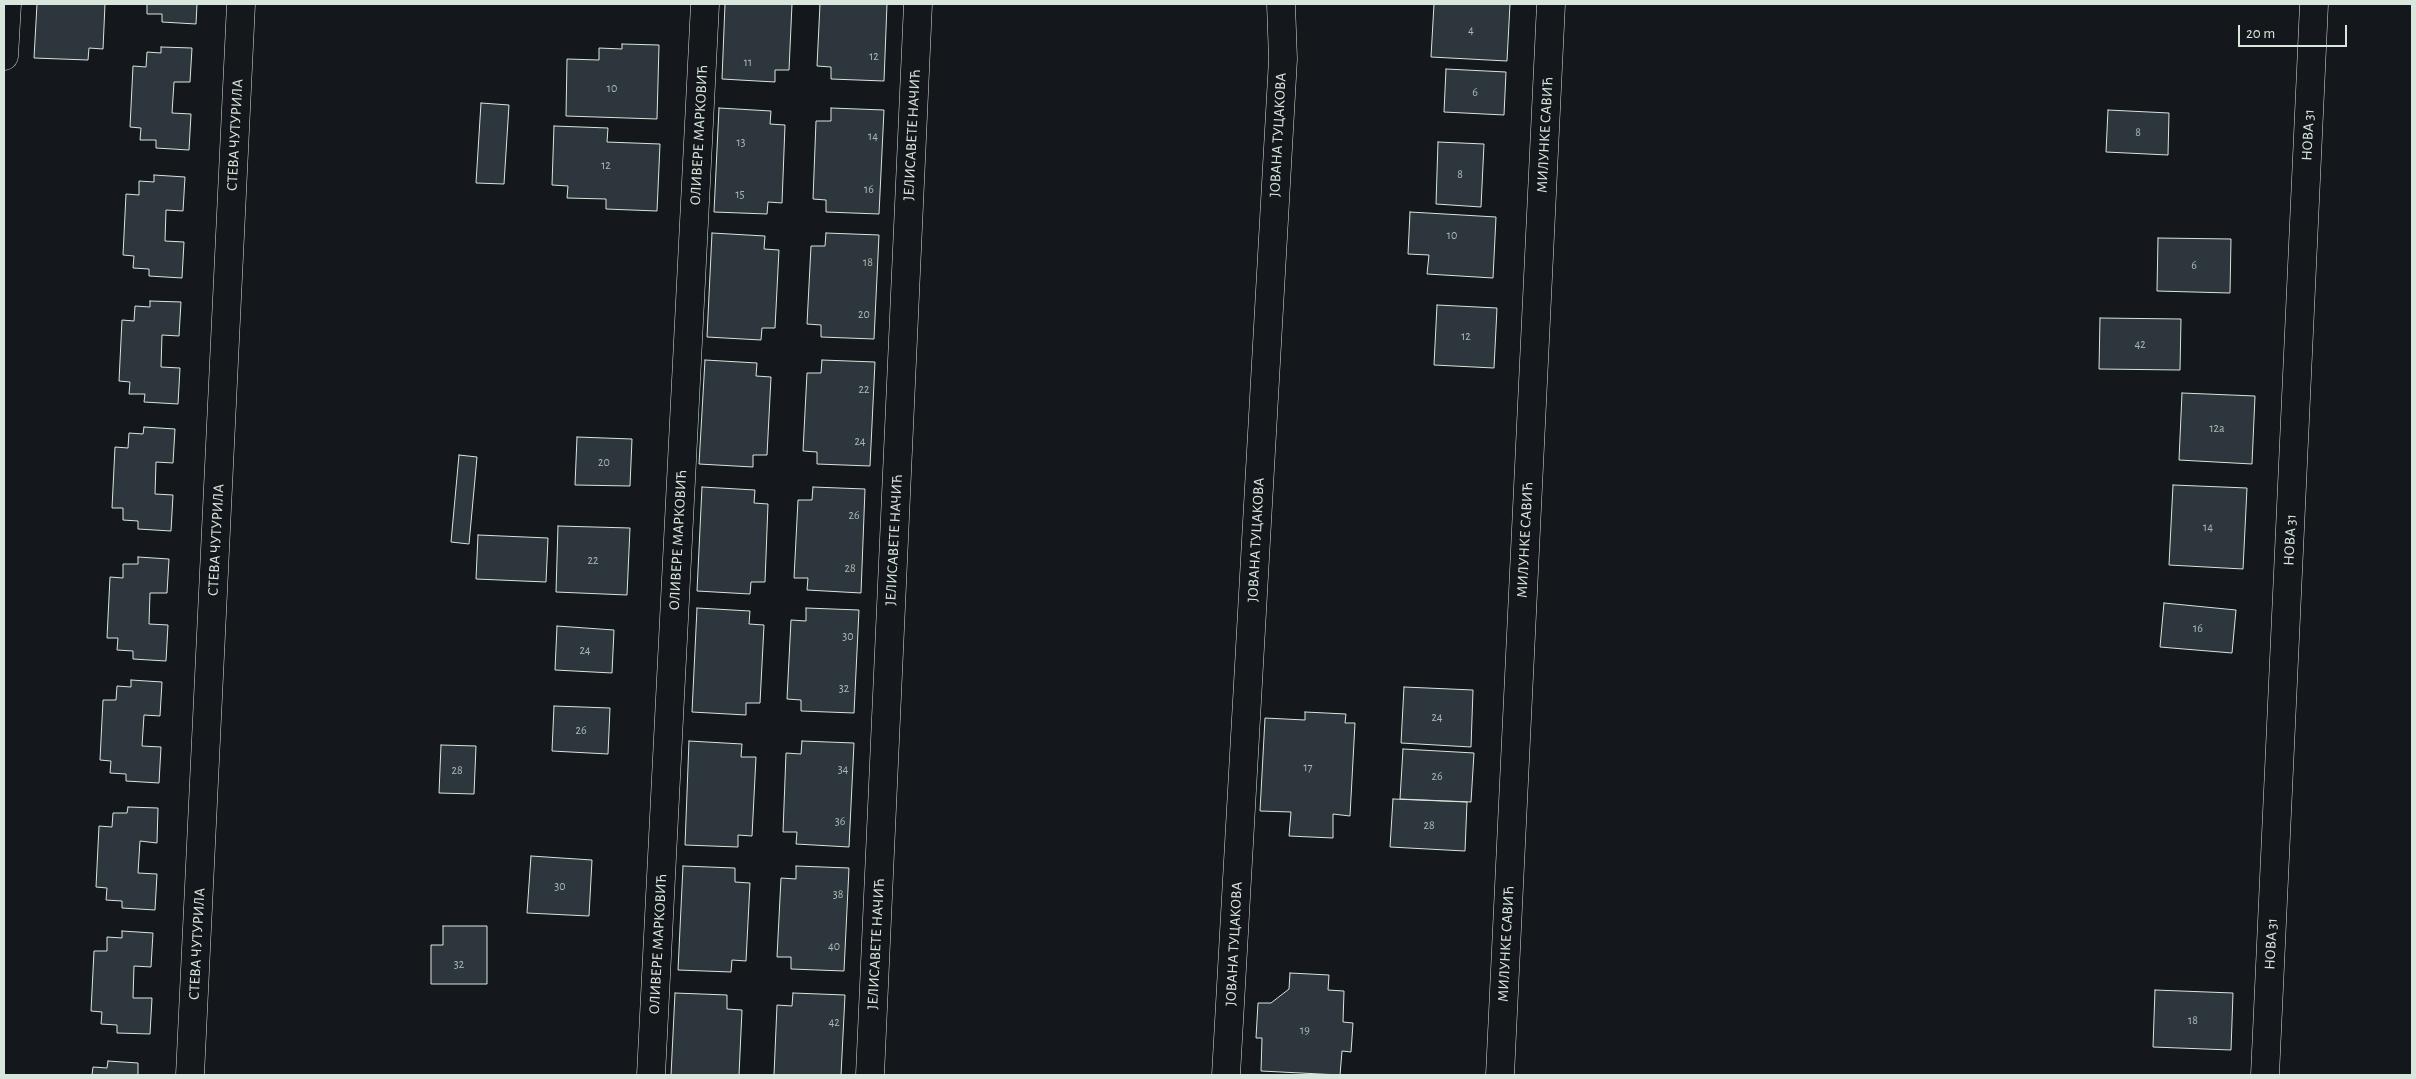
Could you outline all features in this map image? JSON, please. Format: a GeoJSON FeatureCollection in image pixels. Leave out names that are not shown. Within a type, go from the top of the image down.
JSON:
{"type":"FeatureCollection","features":[{"type":"Feature","properties":{"kind":"street"},"geometry":{"type":"LineString","coordinates":[[4,56],[6,4]]}},
{"type":"Feature","properties":{"kind":"street","name":"СТЕВА ЧУТУРИЛА"},"geometry":{"type":"LineString","coordinates":[[190,1075],[241,4]]}},
{"type":"Feature","properties":{"kind":"street","name":"ОЛИВЕРЕ МАРКОВИЋ"},"geometry":{"type":"LineString","coordinates":[[651,1075],[705,4]]}},
{"type":"Feature","properties":{"kind":"street","name":"ЈЕЛИСАВЕТЕ НАЧИЋ"},"geometry":{"type":"LineString","coordinates":[[870,1075],[918,4]]}},
{"type":"Feature","properties":{"kind":"street","name":"ЈОВАНА ТУЦАКОВА"},"geometry":{"type":"LineString","coordinates":[[1226,1075],[1282,68],[1281,4]]}},
{"type":"Feature","properties":{"kind":"street","name":"МИЛУНКЕ САВИЋ"},"geometry":{"type":"LineString","coordinates":[[1500,1075],[1551,4]]}},
{"type":"Feature","properties":{"kind":"street","name":"НОВА 31"},"geometry":{"type":"LineString","coordinates":[[2265,1075],[2314,4]]}},
{"type":"Feature","properties":{"kind":"building"},"geometry":{"type":"Polygon","coordinates":[[[37,4],[105,4],[103,49],[89,48],[88,60],[34,58],[37,4]]]}},
{"type":"Feature","properties":{"kind":"building"},"geometry":{"type":"Polygon","coordinates":[[[147,4],[197,4],[196,24],[162,22],[162,14],[147,14],[147,4]]]}},
{"type":"Feature","properties":{"kind":"building"},"geometry":{"type":"Polygon","coordinates":[[[725,4],[792,4],[789,70],[775,70],[775,82],[722,79],[725,4]]]}},
{"type":"Feature","properties":{"kind":"building"},"geometry":{"type":"Polygon","coordinates":[[[820,4],[887,4],[884,81],[831,79],[831,67],[817,66],[820,4]]]}},
{"type":"Feature","properties":{"kind":"building"},"geometry":{"type":"Polygon","coordinates":[[[1434,4],[1510,4],[1507,61],[1431,57],[1434,4]]]}},
{"type":"Feature","properties":{"kind":"building"},"geometry":{"type":"Polygon","coordinates":[[[622,44],[659,45],[657,119],[566,116],[567,59],[599,60],[599,48],[622,49],[622,44]]]}},
{"type":"Feature","properties":{"kind":"building"},"geometry":{"type":"Polygon","coordinates":[[[161,47],[192,48],[190,82],[174,82],[172,113],[191,114],[189,150],[156,148],[156,140],[140,140],[141,128],[130,127],[133,66],[146,67],[147,52],[161,53],[161,47]]]}},
{"type":"Feature","properties":{"kind":"building"},"geometry":{"type":"Polygon","coordinates":[[[1446,69],[1506,72],[1504,115],[1444,112],[1446,69]]]}},
{"type":"Feature","properties":{"kind":"building"},"geometry":{"type":"Polygon","coordinates":[[[481,103],[509,105],[504,184],[476,183],[481,103]]]}},
{"type":"Feature","properties":{"kind":"building"},"geometry":{"type":"Polygon","coordinates":[[[719,108],[771,111],[770,124],[785,125],[782,203],[768,202],[767,214],[714,212],[719,108]]]}},
{"type":"Feature","properties":{"kind":"building"},"geometry":{"type":"Polygon","coordinates":[[[831,108],[884,110],[879,214],[826,212],[826,200],[813,199],[816,121],[831,121],[831,108]]]}},
{"type":"Feature","properties":{"kind":"building"},"geometry":{"type":"Polygon","coordinates":[[[2108,110],[2169,113],[2168,155],[2106,152],[2108,110]]]}},
{"type":"Feature","properties":{"kind":"building"},"geometry":{"type":"Polygon","coordinates":[[[554,126],[608,128],[607,142],[660,144],[657,211],[606,209],[606,199],[567,198],[568,186],[552,185],[554,126]]]}},
{"type":"Feature","properties":{"kind":"building"},"geometry":{"type":"Polygon","coordinates":[[[1438,142],[1484,144],[1481,207],[1436,204],[1438,142]]]}},
{"type":"Feature","properties":{"kind":"building"},"geometry":{"type":"Polygon","coordinates":[[[154,175],[185,177],[183,211],[166,210],[165,241],[184,242],[182,278],[149,276],[149,269],[133,268],[134,256],[123,255],[126,194],[139,195],[139,181],[154,182],[154,175]]]}},
{"type":"Feature","properties":{"kind":"building"},"geometry":{"type":"Polygon","coordinates":[[[1410,212],[1496,217],[1493,278],[1427,274],[1429,255],[1408,254],[1410,212]]]}},
{"type":"Feature","properties":{"kind":"building"},"geometry":{"type":"Polygon","coordinates":[[[712,233],[765,236],[764,249],[779,250],[775,328],[762,328],[761,340],[707,337],[712,233]]]}},
{"type":"Feature","properties":{"kind":"building"},"geometry":{"type":"Polygon","coordinates":[[[826,233],[879,235],[874,339],[821,337],[821,325],[807,324],[811,246],[825,246],[826,233]]]}},
{"type":"Feature","properties":{"kind":"building"},"geometry":{"type":"Polygon","coordinates":[[[2158,238],[2231,239],[2230,293],[2157,291],[2158,238]]]}},
{"type":"Feature","properties":{"kind":"building"},"geometry":{"type":"Polygon","coordinates":[[[150,301],[181,302],[179,336],[162,335],[161,367],[180,368],[178,404],[144,402],[145,394],[129,394],[130,382],[119,381],[122,320],[134,321],[135,306],[150,307],[150,301]]]}},
{"type":"Feature","properties":{"kind":"building"},"geometry":{"type":"Polygon","coordinates":[[[1437,305],[1497,308],[1494,368],[1434,365],[1437,305]]]}},
{"type":"Feature","properties":{"kind":"building"},"geometry":{"type":"Polygon","coordinates":[[[2100,318],[2181,319],[2180,370],[2099,369],[2100,318]]]}},
{"type":"Feature","properties":{"kind":"building"},"geometry":{"type":"Polygon","coordinates":[[[705,360],[757,363],[756,376],[771,377],[767,455],[753,455],[753,467],[699,464],[705,360]]]}},
{"type":"Feature","properties":{"kind":"building"},"geometry":{"type":"Polygon","coordinates":[[[822,360],[875,362],[870,466],[817,464],[817,452],[803,451],[807,373],[821,373],[822,360]]]}},
{"type":"Feature","properties":{"kind":"building"},"geometry":{"type":"Polygon","coordinates":[[[2182,393],[2255,396],[2252,464],[2179,460],[2182,393]]]}},
{"type":"Feature","properties":{"kind":"building"},"geometry":{"type":"Polygon","coordinates":[[[144,427],[175,429],[173,463],[156,462],[155,494],[173,495],[171,531],[138,529],[138,521],[123,520],[123,508],[112,508],[115,447],[128,448],[129,433],[143,434],[144,427]]]}},
{"type":"Feature","properties":{"kind":"building"},"geometry":{"type":"Polygon","coordinates":[[[577,437],[632,439],[630,486],[575,485],[577,437]]]}},
{"type":"Feature","properties":{"kind":"building"},"geometry":{"type":"Polygon","coordinates":[[[459,455],[477,457],[469,544],[451,542],[459,455]]]}},
{"type":"Feature","properties":{"kind":"building"},"geometry":{"type":"Polygon","coordinates":[[[2173,485],[2247,488],[2243,569],[2169,565],[2173,485]]]}},
{"type":"Feature","properties":{"kind":"building"},"geometry":{"type":"Polygon","coordinates":[[[702,487],[755,490],[754,503],[768,504],[765,582],[751,582],[750,594],[697,591],[702,487]]]}},
{"type":"Feature","properties":{"kind":"building"},"geometry":{"type":"Polygon","coordinates":[[[813,487],[865,489],[861,593],[807,590],[808,578],[794,578],[798,500],[812,500],[813,487]]]}},
{"type":"Feature","properties":{"kind":"building"},"geometry":{"type":"Polygon","coordinates":[[[558,526],[630,528],[627,595],[556,592],[558,526]]]}},
{"type":"Feature","properties":{"kind":"building"},"geometry":{"type":"Polygon","coordinates":[[[478,535],[548,538],[546,582],[476,579],[478,535]]]}},
{"type":"Feature","properties":{"kind":"building"},"geometry":{"type":"Polygon","coordinates":[[[138,557],[169,559],[167,593],[150,593],[149,624],[168,625],[166,661],[133,659],[133,651],[117,650],[118,638],[107,638],[110,577],[123,578],[123,564],[138,564],[138,557]]]}},
{"type":"Feature","properties":{"kind":"building"},"geometry":{"type":"Polygon","coordinates":[[[2164,603],[2236,610],[2232,653],[2160,647],[2164,603]]]}},
{"type":"Feature","properties":{"kind":"building"},"geometry":{"type":"Polygon","coordinates":[[[697,608],[750,611],[749,624],[764,625],[760,703],[746,703],[746,715],[692,712],[697,608]]]}},
{"type":"Feature","properties":{"kind":"building"},"geometry":{"type":"Polygon","coordinates":[[[806,608],[859,610],[854,713],[801,711],[801,700],[787,699],[791,620],[806,621],[806,608]]]}},
{"type":"Feature","properties":{"kind":"building"},"geometry":{"type":"Polygon","coordinates":[[[557,626],[614,630],[612,673],[555,670],[557,626]]]}},
{"type":"Feature","properties":{"kind":"building"},"geometry":{"type":"Polygon","coordinates":[[[131,680],[162,682],[160,716],[144,715],[142,746],[161,747],[159,783],[126,781],[126,774],[110,773],[111,761],[100,760],[103,700],[116,700],[117,686],[131,687],[131,680]]]}},
{"type":"Feature","properties":{"kind":"building"},"geometry":{"type":"Polygon","coordinates":[[[1404,687],[1473,690],[1471,747],[1401,743],[1404,687]]]}},
{"type":"Feature","properties":{"kind":"building"},"geometry":{"type":"Polygon","coordinates":[[[554,706],[610,708],[608,754],[552,751],[554,706]]]}},
{"type":"Feature","properties":{"kind":"building"},"geometry":{"type":"Polygon","coordinates":[[[1305,712],[1346,714],[1345,723],[1355,723],[1350,816],[1333,814],[1333,838],[1289,836],[1291,812],[1260,811],[1265,718],[1305,720],[1305,712]]]}},
{"type":"Feature","properties":{"kind":"building"},"geometry":{"type":"Polygon","coordinates":[[[689,741],[742,744],[741,757],[756,757],[752,836],[738,835],[738,847],[685,845],[689,741]]]}},
{"type":"Feature","properties":{"kind":"building"},"geometry":{"type":"Polygon","coordinates":[[[802,741],[854,743],[849,847],[796,844],[797,832],[783,832],[786,753],[801,754],[802,741]]]}},
{"type":"Feature","properties":{"kind":"building"},"geometry":{"type":"Polygon","coordinates":[[[441,745],[476,746],[474,794],[439,793],[441,745]]]}},
{"type":"Feature","properties":{"kind":"building"},"geometry":{"type":"Polygon","coordinates":[[[1403,749],[1474,753],[1471,802],[1400,799],[1403,749]]]}},
{"type":"Feature","properties":{"kind":"building"},"geometry":{"type":"Polygon","coordinates":[[[1393,799],[1467,802],[1465,851],[1390,847],[1393,799]]]}},
{"type":"Feature","properties":{"kind":"building"},"geometry":{"type":"Polygon","coordinates":[[[128,807],[158,808],[157,843],[140,841],[138,873],[157,874],[155,910],[122,908],[122,901],[106,900],[107,888],[96,887],[99,826],[112,827],[113,813],[127,813],[128,807]]]}},
{"type":"Feature","properties":{"kind":"building"},"geometry":{"type":"Polygon","coordinates":[[[531,856],[592,860],[589,916],[527,913],[531,856]]]}},
{"type":"Feature","properties":{"kind":"building"},"geometry":{"type":"Polygon","coordinates":[[[683,866],[735,868],[735,882],[750,883],[746,961],[732,960],[731,972],[678,970],[683,866]]]}},
{"type":"Feature","properties":{"kind":"building"},"geometry":{"type":"Polygon","coordinates":[[[796,866],[849,868],[844,971],[791,969],[791,957],[777,957],[781,878],[796,879],[796,866]]]}},
{"type":"Feature","properties":{"kind":"building"},"geometry":{"type":"Polygon","coordinates":[[[443,926],[487,926],[487,984],[431,984],[431,945],[443,945],[443,926]]]}},
{"type":"Feature","properties":{"kind":"building"},"geometry":{"type":"Polygon","coordinates":[[[122,931],[153,933],[151,967],[134,966],[133,998],[152,998],[150,1034],[117,1033],[117,1025],[101,1024],[102,1012],[91,1011],[94,951],[107,951],[107,937],[122,938],[122,931]]]}},
{"type":"Feature","properties":{"kind":"building"},"geometry":{"type":"Polygon","coordinates":[[[1290,973],[1329,975],[1328,990],[1344,991],[1343,1022],[1353,1023],[1351,1052],[1342,1051],[1340,1075],[1261,1071],[1262,1038],[1256,1038],[1258,1003],[1271,1003],[1289,989],[1290,973]]]}},
{"type":"Feature","properties":{"kind":"building"},"geometry":{"type":"Polygon","coordinates":[[[2155,990],[2233,993],[2231,1050],[2153,1047],[2155,990]]]}},
{"type":"Feature","properties":{"kind":"building"},"geometry":{"type":"Polygon","coordinates":[[[675,993],[727,995],[727,1009],[742,1010],[739,1075],[671,1075],[675,993]]]}},
{"type":"Feature","properties":{"kind":"building"},"geometry":{"type":"Polygon","coordinates":[[[793,993],[845,995],[841,1075],[774,1075],[777,1005],[792,1006],[793,993]]]}},
{"type":"Feature","properties":{"kind":"building"},"geometry":{"type":"Polygon","coordinates":[[[108,1061],[138,1063],[138,1075],[92,1075],[93,1067],[107,1068],[108,1061]]]}}]}
